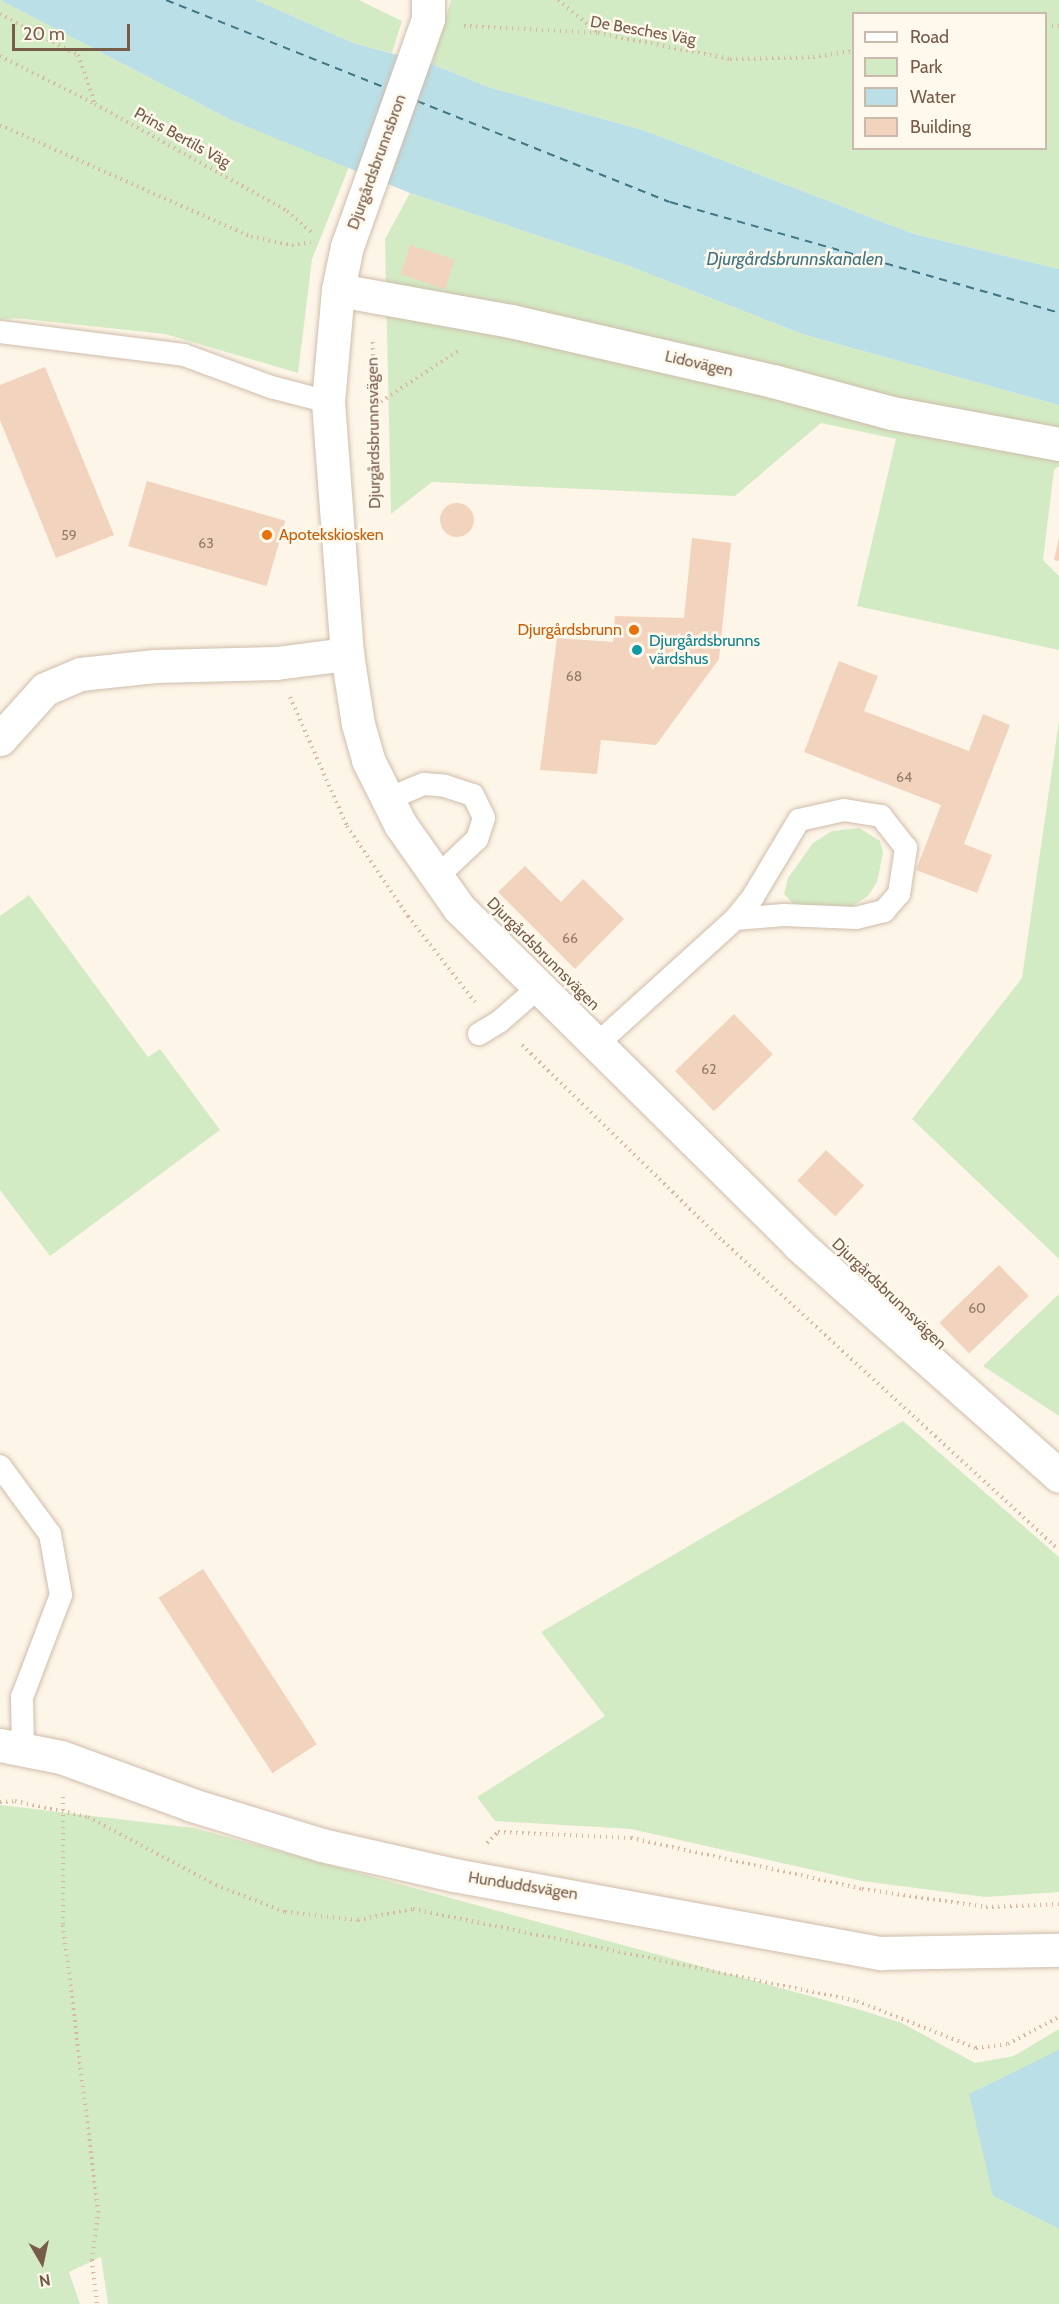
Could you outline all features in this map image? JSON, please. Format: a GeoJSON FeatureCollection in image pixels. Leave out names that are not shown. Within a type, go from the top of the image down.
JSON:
{"type":"FeatureCollection","features":[{"type":"Feature","properties":{"kind":"street","name":"Djurgårdsbrunnsbron"},"geometry":{"type":"LineString","coordinates":[[338,290],[336,237],[426,18]]}},
{"type":"Feature","properties":{"kind":"street","name":"Lidovägen"},"geometry":{"type":"LineString","coordinates":[[338,290],[512,321],[773,381],[892,413],[1059,444]]}},
{"type":"Feature","properties":{"kind":"street","name":"Djurgårdsbrunnsvägen"},"geometry":{"type":"LineString","coordinates":[[338,290],[328,402],[347,654],[357,724],[368,760],[388,800],[459,908],[595,1047],[798,1244],[1059,1476]]}},
{"type":"Feature","properties":{"kind":"street"},"geometry":{"type":"LineString","coordinates":[[0,739],[45,689],[80,674],[155,666],[276,663],[347,654]]}},
{"type":"Feature","properties":{"kind":"street","name":"Hunduddsvägen"},"geometry":{"type":"LineString","coordinates":[[12,1746],[61,1757],[192,1805],[322,1845],[454,1875],[881,1953],[1059,1950]]}},
{"type":"Feature","properties":{"kind":"lane"},"geometry":{"type":"LineString","coordinates":[[0,332],[184,355],[271,387],[328,402]]}},
{"type":"Feature","properties":{"kind":"lane"},"geometry":{"type":"LineString","coordinates":[[388,800],[424,784],[445,786],[473,795],[484,818],[477,839],[437,877]]}},
{"type":"Feature","properties":{"kind":"lane"},"geometry":{"type":"LineString","coordinates":[[595,1047],[735,919],[753,897],[799,820],[844,810],[881,816],[906,848],[899,894],[884,910],[856,918],[784,915],[735,919]]}},
{"type":"Feature","properties":{"kind":"lane"},"geometry":{"type":"LineString","coordinates":[[478,1034],[499,1022],[538,988]]}},
{"type":"Feature","properties":{"kind":"lane"},"geometry":{"type":"LineString","coordinates":[[0,1466],[50,1534],[61,1595],[22,1697],[12,1746]]}},
{"type":"Feature","properties":{"kind":"path"},"geometry":{"type":"LineString","coordinates":[[558,0],[598,33]]}},
{"type":"Feature","properties":{"kind":"path"},"geometry":{"type":"LineString","coordinates":[[0,14],[78,55],[95,104]]}},
{"type":"Feature","properties":{"kind":"path","name":"De Besches Väg"},"geometry":{"type":"LineString","coordinates":[[426,18],[477,29],[598,33],[730,58],[813,57],[852,51]]}},
{"type":"Feature","properties":{"kind":"path","name":"Prins Bertils Väg"},"geometry":{"type":"LineString","coordinates":[[0,56],[95,104],[336,237]]}},
{"type":"Feature","properties":{"kind":"path"},"geometry":{"type":"LineString","coordinates":[[0,125],[251,237],[292,245],[336,237]]}},
{"type":"Feature","properties":{"kind":"path","name":"Djurgårdsbrunnsvägen"},"geometry":{"type":"LineString","coordinates":[[372,296],[375,512]]}},
{"type":"Feature","properties":{"kind":"path"},"geometry":{"type":"LineString","coordinates":[[375,406],[435,363],[512,321]]}},
{"type":"Feature","properties":{"kind":"path"},"geometry":{"type":"LineString","coordinates":[[61,1757],[64,1809],[63,1925],[98,2211],[92,2260],[97,2304]]}},
{"type":"Feature","properties":{"kind":"path"},"geometry":{"type":"LineString","coordinates":[[0,1802],[64,1809],[138,1840],[216,1885],[285,1912],[358,1920],[413,1908],[857,2001],[976,2048],[1008,2044],[1059,2017]]}},
{"type":"Feature","properties":{"kind":"path"},"geometry":{"type":"LineString","coordinates":[[454,1875],[498,1832],[631,1838],[873,1891],[986,1907],[1059,1904]]}},
{"type":"Feature","properties":{"kind":"green space"},"geometry":{"type":"Polygon","coordinates":[[[0,0],[231,120],[349,167],[312,259],[298,373],[165,334],[15,318],[0,320],[0,0]]]}},
{"type":"Feature","properties":{"kind":"green space"},"geometry":{"type":"Polygon","coordinates":[[[256,0],[359,0],[402,21],[392,53],[353,43],[256,0]]]}},
{"type":"Feature","properties":{"kind":"green space"},"geometry":{"type":"Polygon","coordinates":[[[451,0],[1059,0],[1059,269],[914,234],[646,131],[488,87],[432,64],[451,0]]]}},
{"type":"Feature","properties":{"kind":"green space"},"geometry":{"type":"Polygon","coordinates":[[[410,193],[629,266],[805,335],[1059,405],[1059,466],[1054,470],[1043,560],[1059,576],[1059,650],[857,606],[896,439],[821,423],[735,496],[432,482],[391,514],[385,239],[410,193]]]}},
{"type":"Feature","properties":{"kind":"green space"},"geometry":{"type":"Polygon","coordinates":[[[1059,721],[1059,1259],[912,1119],[1022,978],[1059,721]]]}},
{"type":"Feature","properties":{"kind":"green space"},"geometry":{"type":"Polygon","coordinates":[[[859,828],[880,841],[883,853],[877,882],[868,896],[849,908],[800,911],[784,894],[788,878],[813,843],[832,831],[859,828]]]}},
{"type":"Feature","properties":{"kind":"green space"},"geometry":{"type":"Polygon","coordinates":[[[29,895],[148,1057],[160,1049],[220,1130],[50,1256],[0,1190],[0,916],[29,895]]]}},
{"type":"Feature","properties":{"kind":"green space"},"geometry":{"type":"Polygon","coordinates":[[[1059,1294],[1059,1416],[983,1366],[1059,1294]]]}},
{"type":"Feature","properties":{"kind":"green space"},"geometry":{"type":"Polygon","coordinates":[[[903,1421],[1059,1557],[1059,1892],[985,1897],[862,1881],[631,1829],[495,1821],[477,1797],[605,1716],[541,1632],[903,1421]]]}},
{"type":"Feature","properties":{"kind":"green space"},"geometry":{"type":"Polygon","coordinates":[[[0,1805],[194,1828],[854,2008],[902,2023],[975,2063],[1014,2056],[1059,2029],[1059,2304],[108,2304],[101,2257],[69,2272],[80,2304],[0,2304],[0,1805]]]}},
{"type":"Feature","properties":{"kind":"water","name":"Djurgårdsbrunnskanalen"},"geometry":{"type":"Polygon","coordinates":[[[0,0],[256,0],[353,43],[432,64],[488,87],[646,131],[914,234],[1059,269],[1059,405],[805,335],[629,266],[410,193],[231,120],[0,0]]]}},
{"type":"Feature","properties":{"kind":"water"},"geometry":{"type":"Polygon","coordinates":[[[1059,2050],[1058,2228],[993,2196],[969,2094],[1059,2050]]]}},
{"type":"Feature","properties":{"kind":"building"},"geometry":{"type":"Polygon","coordinates":[[[410,245],[455,260],[445,289],[400,274],[410,245]]]}},
{"type":"Feature","properties":{"kind":"building"},"geometry":{"type":"Polygon","coordinates":[[[45,367],[114,535],[56,558],[0,420],[0,385],[45,367]]]}},
{"type":"Feature","properties":{"kind":"building"},"geometry":{"type":"Polygon","coordinates":[[[147,481],[285,521],[267,586],[128,546],[147,481]]]}},
{"type":"Feature","properties":{"kind":"building"},"geometry":{"type":"Polygon","coordinates":[[[457,503],[469,508],[474,520],[469,532],[457,537],[445,532],[440,520],[445,508],[457,503]]]}},
{"type":"Feature","properties":{"kind":"building"},"geometry":{"type":"Polygon","coordinates":[[[1059,537],[1059,561],[1054,560],[1059,537]]]}},
{"type":"Feature","properties":{"kind":"building","name":"Djurgårdsbrunns värdshus"},"geometry":{"type":"Polygon","coordinates":[[[692,538],[731,543],[719,659],[656,745],[601,740],[597,774],[540,770],[557,638],[613,642],[615,616],[684,618],[692,538]]]}},
{"type":"Feature","properties":{"kind":"building"},"geometry":{"type":"Polygon","coordinates":[[[839,661],[878,676],[864,711],[969,751],[983,714],[1010,725],[964,844],[992,855],[977,893],[916,870],[941,805],[804,752],[839,661]]]}},
{"type":"Feature","properties":{"kind":"building"},"geometry":{"type":"Polygon","coordinates":[[[525,866],[561,902],[583,879],[624,919],[575,969],[498,892],[525,866]]]}},
{"type":"Feature","properties":{"kind":"building"},"geometry":{"type":"Polygon","coordinates":[[[734,1014],[773,1054],[714,1111],[675,1071],[734,1014]]]}},
{"type":"Feature","properties":{"kind":"building"},"geometry":{"type":"Polygon","coordinates":[[[826,1150],[864,1185],[835,1216],[797,1181],[826,1150]]]}},
{"type":"Feature","properties":{"kind":"building"},"geometry":{"type":"Polygon","coordinates":[[[999,1265],[1029,1296],[969,1354],[939,1323],[999,1265]]]}},
{"type":"Feature","properties":{"kind":"building"},"geometry":{"type":"Polygon","coordinates":[[[203,1569],[317,1744],[272,1773],[159,1598],[203,1569]]]}},
{"type":"Feature","properties":{"kind":"ferry route"},"geometry":{"type":"LineString","coordinates":[[166,0],[388,89]]}},
{"type":"Feature","properties":{"kind":"ferry route"},"geometry":{"type":"LineString","coordinates":[[417,101],[670,202],[1059,313]]}},
{"type":"Feature","properties":{"kind":"place","name":"Apotekskiosken"},"geometry":{"type":"Point","coordinates":[267,535]}},
{"type":"Feature","properties":{"kind":"place","name":"Djurgårdsbrunn"},"geometry":{"type":"Point","coordinates":[634,630]}},
{"type":"Feature","properties":{"kind":"place","name":"Djurgårdsbrunns värdshus"},"geometry":{"type":"Point","coordinates":[637,650]}}]}
